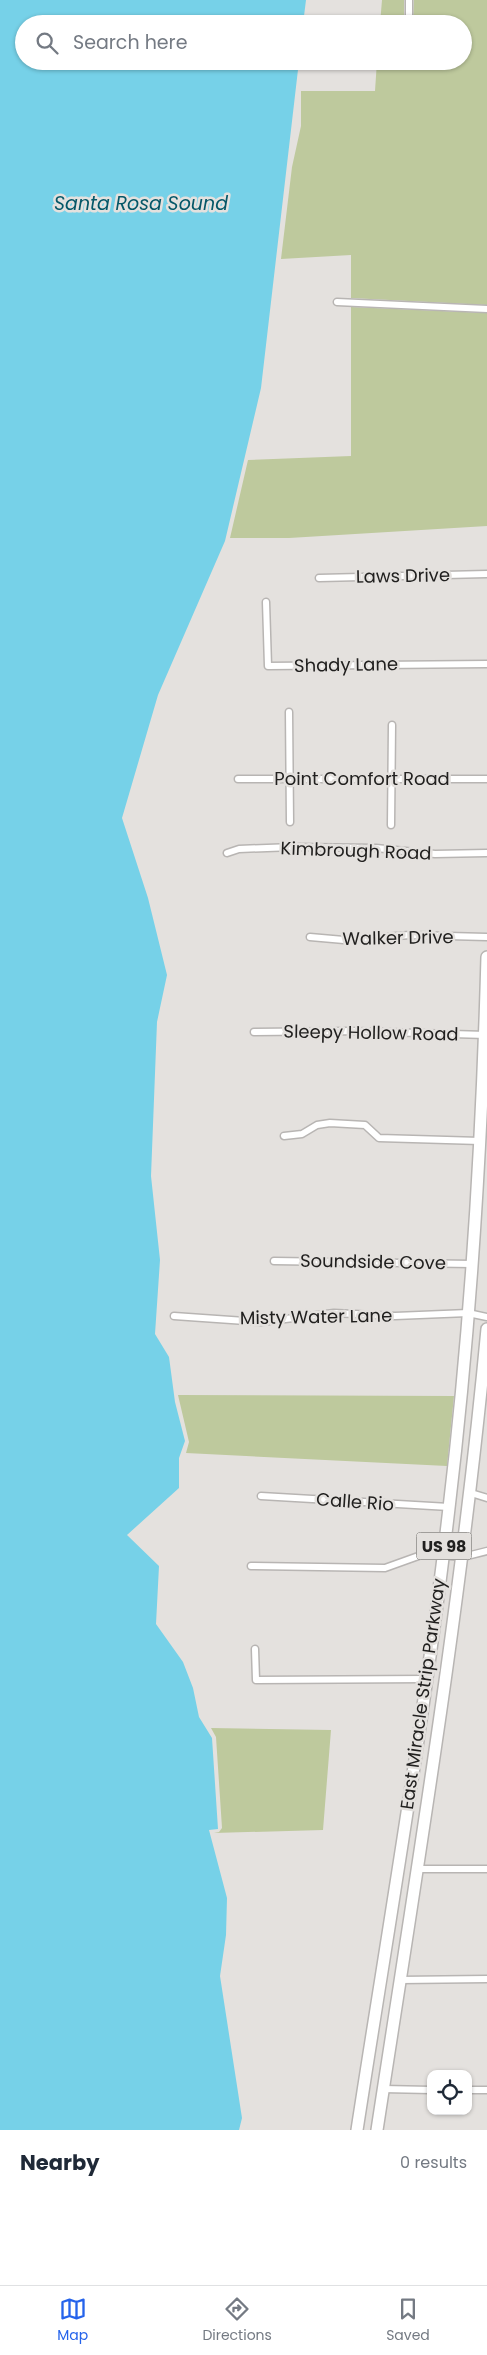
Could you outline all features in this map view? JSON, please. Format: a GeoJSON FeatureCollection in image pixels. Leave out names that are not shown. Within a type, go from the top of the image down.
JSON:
{"type":"FeatureCollection","features":[{"type":"Feature","properties":{"kind":"highway","name":"East Miracle Strip Parkway"},"geometry":{"type":"LineString","coordinates":[[357,2130],[427,1679],[449,1508],[472,1264],[486,1035],[487,957]]}},
{"type":"Feature","properties":{"kind":"highway","name":"East Miracle Strip Parkway"},"geometry":{"type":"LineString","coordinates":[[377,2130],[436,1753],[463,1557],[487,1329]]}},
{"type":"Feature","properties":{"kind":"highway"},"geometry":{"type":"LineString","coordinates":[[416,1751],[436,1753]]}},
{"type":"Feature","properties":{"kind":"highway"},"geometry":{"type":"LineString","coordinates":[[381,1977],[400,1980]]}},
{"type":"Feature","properties":{"kind":"street"},"geometry":{"type":"LineString","coordinates":[[409,0],[409,15]]}},
{"type":"Feature","properties":{"kind":"street"},"geometry":{"type":"LineString","coordinates":[[337,302],[487,309]]}},
{"type":"Feature","properties":{"kind":"street","name":"Laws Drive"},"geometry":{"type":"LineString","coordinates":[[319,578],[487,574]]}},
{"type":"Feature","properties":{"kind":"street","name":"Shady Lane"},"geometry":{"type":"LineString","coordinates":[[266,602],[268,666],[487,664]]}},
{"type":"Feature","properties":{"kind":"street"},"geometry":{"type":"LineString","coordinates":[[289,712],[290,822]]}},
{"type":"Feature","properties":{"kind":"street"},"geometry":{"type":"LineString","coordinates":[[391,825],[392,725]]}},
{"type":"Feature","properties":{"kind":"street","name":"Point Comfort Road"},"geometry":{"type":"LineString","coordinates":[[238,779],[487,780]]}},
{"type":"Feature","properties":{"kind":"street","name":"Kimbrough Road"},"geometry":{"type":"LineString","coordinates":[[227,854],[239,849],[293,848],[376,848],[435,854],[487,853]]}},
{"type":"Feature","properties":{"kind":"street","name":"Walker Drive"},"geometry":{"type":"LineString","coordinates":[[310,938],[344,940],[410,935],[487,937]]}},
{"type":"Feature","properties":{"kind":"street","name":"Sleepy Hollow Road"},"geometry":{"type":"LineString","coordinates":[[254,1032],[351,1031],[486,1035]]}},
{"type":"Feature","properties":{"kind":"street"},"geometry":{"type":"LineString","coordinates":[[284,1136],[310,1132],[322,1124],[353,1124],[365,1125],[379,1138],[480,1140]]}},
{"type":"Feature","properties":{"kind":"street","name":"Soundside Cove"},"geometry":{"type":"LineString","coordinates":[[274,1261],[472,1264]]}},
{"type":"Feature","properties":{"kind":"street","name":"Misty Water Lane"},"geometry":{"type":"LineString","coordinates":[[174,1316],[261,1322],[334,1313],[394,1316],[468,1313],[487,1317]]}},
{"type":"Feature","properties":{"kind":"street"},"geometry":{"type":"LineString","coordinates":[[471,1492],[487,1498]]}},
{"type":"Feature","properties":{"kind":"street","name":"Calle Rio"},"geometry":{"type":"LineString","coordinates":[[261,1496],[449,1508]]}},
{"type":"Feature","properties":{"kind":"street"},"geometry":{"type":"LineString","coordinates":[[251,1566],[385,1568],[424,1554],[463,1557],[487,1551]]}},
{"type":"Feature","properties":{"kind":"street"},"geometry":{"type":"LineString","coordinates":[[255,1649],[256,1680],[427,1679]]}},
{"type":"Feature","properties":{"kind":"street"},"geometry":{"type":"LineString","coordinates":[[418,1868],[487,1869]]}},
{"type":"Feature","properties":{"kind":"street"},"geometry":{"type":"LineString","coordinates":[[400,1980],[487,1979]]}},
{"type":"Feature","properties":{"kind":"street"},"geometry":{"type":"LineString","coordinates":[[383,2089],[427,2090]]}},
{"type":"Feature","properties":{"kind":"street"},"geometry":{"type":"LineString","coordinates":[[472,2090],[487,2090]]}},
{"type":"Feature","properties":{"kind":"green space"},"geometry":{"type":"Polygon","coordinates":[[[382,0],[404,0],[404,15],[381,15],[382,0]]]}},
{"type":"Feature","properties":{"kind":"green space"},"geometry":{"type":"Polygon","coordinates":[[[414,0],[487,0],[487,305],[351,298],[351,255],[281,259],[292,167],[301,126],[301,91],[375,91],[376,70],[472,70],[472,15],[413,15],[414,0]]]}},
{"type":"Feature","properties":{"kind":"green space"},"geometry":{"type":"Polygon","coordinates":[[[351,307],[487,313],[487,526],[289,538],[230,538],[248,460],[351,456],[351,307]]]}},
{"type":"Feature","properties":{"kind":"green space"},"geometry":{"type":"Polygon","coordinates":[[[178,1395],[454,1396],[447,1466],[186,1453],[189,1442],[178,1395]]]}},
{"type":"Feature","properties":{"kind":"green space"},"geometry":{"type":"Polygon","coordinates":[[[211,1728],[331,1730],[323,1830],[214,1833],[219,1832],[222,1828],[216,1737],[211,1728]]]}},
{"type":"Feature","properties":{"kind":"water","name":"Santa Rosa Sound"},"geometry":{"type":"Polygon","coordinates":[[[0,0],[306,0],[304,15],[15,15],[15,70],[298,70],[261,388],[225,541],[158,695],[122,818],[148,898],[167,975],[157,1022],[151,1176],[160,1260],[155,1334],[169,1357],[175,1402],[185,1441],[179,1458],[179,1488],[127,1535],[159,1566],[156,1624],[183,1662],[193,1688],[199,1717],[212,1738],[218,1829],[209,1830],[227,1898],[226,1935],[220,1976],[242,2118],[239,2130],[0,2130],[0,0]]]}}]}
